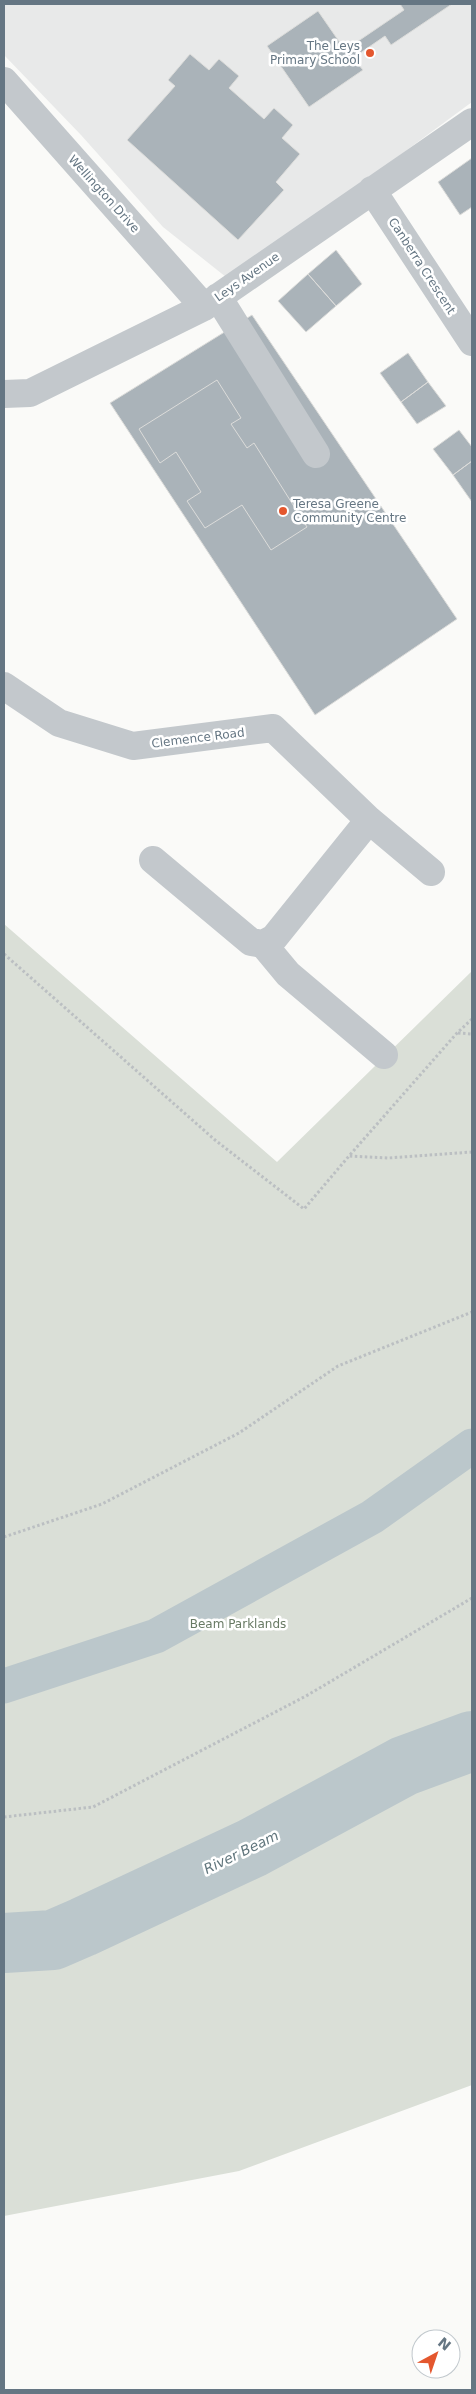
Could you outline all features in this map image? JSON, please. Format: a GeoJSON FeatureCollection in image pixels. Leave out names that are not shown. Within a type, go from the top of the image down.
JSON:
{"type":"FeatureCollection","features":[{"type":"Feature","properties":{"kind":"street","name":"Wellington Drive"},"geometry":{"type":"LineString","coordinates":[[4,81],[211,302],[316,454]]}},
{"type":"Feature","properties":{"kind":"street","name":"Leys Avenue"},"geometry":{"type":"LineString","coordinates":[[4,394],[30,394],[211,302],[472,122]]}},
{"type":"Feature","properties":{"kind":"street","name":"Canberra Crescent"},"geometry":{"type":"LineString","coordinates":[[372,190],[472,342]]}},
{"type":"Feature","properties":{"kind":"street","name":"Clemence Road"},"geometry":{"type":"LineString","coordinates":[[4,686],[59,723],[133,746],[273,728],[369,820],[430,872]]}},
{"type":"Feature","properties":{"kind":"street"},"geometry":{"type":"LineString","coordinates":[[154,860],[252,942],[263,944],[274,938],[369,820]]}},
{"type":"Feature","properties":{"kind":"street"},"geometry":{"type":"LineString","coordinates":[[263,944],[288,974],[384,1055]]}},
{"type":"Feature","properties":{"kind":"path"},"geometry":{"type":"LineString","coordinates":[[4,954],[215,1140],[304,1210],[457,1032],[472,1019]]}},
{"type":"Feature","properties":{"kind":"path"},"geometry":{"type":"LineString","coordinates":[[457,1032],[472,1034]]}},
{"type":"Feature","properties":{"kind":"path"},"geometry":{"type":"LineString","coordinates":[[349,1156],[388,1158],[472,1152]]}},
{"type":"Feature","properties":{"kind":"path"},"geometry":{"type":"LineString","coordinates":[[4,1537],[102,1504],[239,1432],[338,1366],[472,1312]]}},
{"type":"Feature","properties":{"kind":"path"},"geometry":{"type":"LineString","coordinates":[[4,1817],[93,1807],[306,1696],[472,1598]]}},
{"type":"Feature","properties":{"kind":"shaded area"},"geometry":{"type":"Polygon","coordinates":[[[4,4],[472,4],[472,102],[358,186],[226,277],[163,227],[81,135],[4,55],[4,4]]]}},
{"type":"Feature","properties":{"kind":"green space","name":"Beam Parklands"},"geometry":{"type":"Polygon","coordinates":[[[4,924],[277,1162],[472,971],[472,2085],[239,2171],[4,2216],[4,924]]]}},
{"type":"Feature","properties":{"kind":"building"},"geometry":{"type":"Polygon","coordinates":[[[400,4],[452,4],[391,45],[385,36],[353,58],[363,70],[309,107],[267,46],[318,11],[345,50],[404,10],[400,4]]]}},
{"type":"Feature","properties":{"kind":"building"},"geometry":{"type":"Polygon","coordinates":[[[190,54],[209,70],[219,59],[239,76],[229,88],[264,119],[274,108],[293,125],[282,138],[300,154],[276,182],[284,190],[238,240],[127,140],[175,86],[168,80],[190,54]]]}},
{"type":"Feature","properties":{"kind":"building"},"geometry":{"type":"Polygon","coordinates":[[[472,158],[472,207],[460,215],[438,182],[472,158]]]}},
{"type":"Feature","properties":{"kind":"building"},"geometry":{"type":"Polygon","coordinates":[[[336,250],[362,284],[336,306],[308,274],[336,250]]]}},
{"type":"Feature","properties":{"kind":"building"},"geometry":{"type":"Polygon","coordinates":[[[308,274],[336,306],[306,332],[278,301],[308,274]]]}},
{"type":"Feature","properties":{"kind":"building","name":"Teresa Greene Community Centre"},"geometry":{"type":"Polygon","coordinates":[[[252,315],[457,619],[315,715],[110,403],[252,315]]]}},
{"type":"Feature","properties":{"kind":"building"},"geometry":{"type":"Polygon","coordinates":[[[408,353],[428,382],[401,402],[380,373],[408,353]]]}},
{"type":"Feature","properties":{"kind":"building"},"geometry":{"type":"Polygon","coordinates":[[[217,380],[241,418],[231,424],[247,448],[254,443],[307,527],[271,550],[242,505],[205,528],[187,501],[201,492],[176,452],[160,463],[139,429],[217,380]]]}},
{"type":"Feature","properties":{"kind":"building"},"geometry":{"type":"Polygon","coordinates":[[[428,382],[446,406],[417,424],[401,402],[428,382]]]}},
{"type":"Feature","properties":{"kind":"building"},"geometry":{"type":"Polygon","coordinates":[[[459,430],[472,447],[472,461],[453,475],[433,449],[459,430]]]}},
{"type":"Feature","properties":{"kind":"building"},"geometry":{"type":"Polygon","coordinates":[[[472,461],[472,502],[453,475],[472,461]]]}},
{"type":"Feature","properties":{"kind":"waterway"},"geometry":{"type":"LineString","coordinates":[[4,1686],[156,1636],[372,1517],[472,1446]]}},
{"type":"Feature","properties":{"kind":"waterway","name":"River Beam"},"geometry":{"type":"LineString","coordinates":[[4,1943],[53,1940],[252,1848],[404,1766],[472,1741]]}},
{"type":"Feature","properties":{"kind":"place","name":"The Leys Primary School"},"geometry":{"type":"Point","coordinates":[370,53]}},
{"type":"Feature","properties":{"kind":"place","name":"Teresa Greene Community Centre"},"geometry":{"type":"Point","coordinates":[283,511]}}]}
